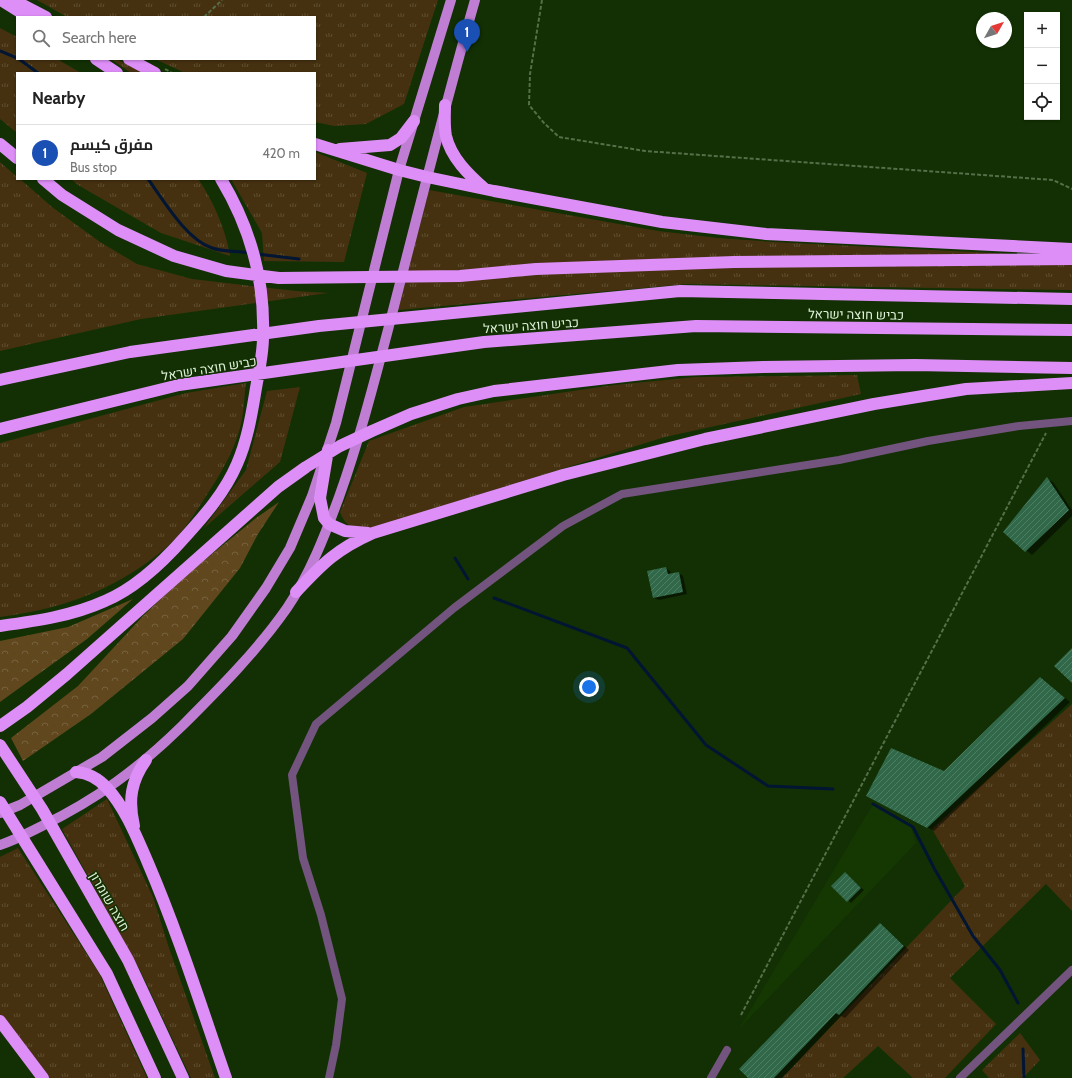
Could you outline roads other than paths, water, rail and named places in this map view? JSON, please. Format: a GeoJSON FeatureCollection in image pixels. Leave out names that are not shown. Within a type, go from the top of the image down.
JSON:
{"type":"FeatureCollection","features":[{"type":"Feature","properties":{"kind":"highway"},"geometry":{"type":"LineString","coordinates":[[1,0],[26,16]]}},
{"type":"Feature","properties":{"kind":"highway"},"geometry":{"type":"LineString","coordinates":[[13,0],[44,16]]}},
{"type":"Feature","properties":{"kind":"highway"},"geometry":{"type":"LineString","coordinates":[[98,60],[116,72]]}},
{"type":"Feature","properties":{"kind":"highway"},"geometry":{"type":"LineString","coordinates":[[131,60],[153,72]]}},
{"type":"Feature","properties":{"kind":"highway"},"geometry":{"type":"LineString","coordinates":[[445,104],[446,135],[450,150],[467,173],[486,190]]}},
{"type":"Feature","properties":{"kind":"highway"},"geometry":{"type":"LineString","coordinates":[[333,150],[390,144],[401,138],[414,121]]}},
{"type":"Feature","properties":{"kind":"highway"},"geometry":{"type":"LineString","coordinates":[[0,144],[16,157]]}},
{"type":"Feature","properties":{"kind":"highway"},"geometry":{"type":"LineString","coordinates":[[316,144],[427,177],[486,190],[662,222],[766,234],[1072,248]]}},
{"type":"Feature","properties":{"kind":"highway"},"geometry":{"type":"LineString","coordinates":[[44,180],[62,195],[118,230],[174,256],[226,271],[279,278],[460,276],[536,269],[734,262],[1072,259]]}},
{"type":"Feature","properties":{"kind":"highway"},"geometry":{"type":"LineString","coordinates":[[0,626],[45,620],[70,614],[106,601],[139,580],[172,551],[220,494],[237,465],[246,441],[252,412],[263,337],[262,305],[256,259],[248,233],[231,196],[222,180]]}},
{"type":"Feature","properties":{"kind":"highway","name":"כביש חוצה ישראל"},"geometry":{"type":"LineString","coordinates":[[0,380],[130,352],[319,326],[680,292],[1072,299]]}},
{"type":"Feature","properties":{"kind":"highway","name":"כביש חוצה ישראל"},"geometry":{"type":"LineString","coordinates":[[0,429],[179,385],[484,342],[696,326],[1072,330]]}},
{"type":"Feature","properties":{"kind":"highway"},"geometry":{"type":"LineString","coordinates":[[0,726],[27,707],[67,674],[278,487],[306,467],[340,446],[411,414],[458,399],[494,391],[678,370],[763,366],[1072,368]]}},
{"type":"Feature","properties":{"kind":"highway"},"geometry":{"type":"LineString","coordinates":[[296,592],[328,558],[344,547],[373,533],[563,475],[705,439],[874,404],[966,390],[1072,383]]}},
{"type":"Feature","properties":{"kind":"highway"},"geometry":{"type":"LineString","coordinates":[[328,449],[316,493],[322,511],[329,524],[345,531],[363,534],[373,533]]}},
{"type":"Feature","properties":{"kind":"highway","name":"חוצה שומרון"},"geometry":{"type":"LineString","coordinates":[[0,745],[42,809],[128,960],[183,1078]]}},
{"type":"Feature","properties":{"kind":"highway"},"geometry":{"type":"LineString","coordinates":[[146,760],[133,781],[130,792],[132,819],[137,838],[185,955],[226,1078]]}},
{"type":"Feature","properties":{"kind":"highway"},"geometry":{"type":"LineString","coordinates":[[76,772],[86,773],[98,779],[108,789],[137,838]]}},
{"type":"Feature","properties":{"kind":"highway"},"geometry":{"type":"LineString","coordinates":[[0,802],[107,974],[155,1078]]}},
{"type":"Feature","properties":{"kind":"highway"},"geometry":{"type":"LineString","coordinates":[[0,1021],[43,1078]]}},
{"type":"Feature","properties":{"kind":"main road"},"geometry":{"type":"LineString","coordinates":[[328,449],[399,170],[451,0]]}},
{"type":"Feature","properties":{"kind":"main road"},"geometry":{"type":"LineString","coordinates":[[0,845],[75,810],[108,789],[146,760],[212,697],[248,658],[286,608],[296,592],[315,558],[329,524],[365,417],[445,104],[475,0]]}},
{"type":"Feature","properties":{"kind":"main road"},"geometry":{"type":"LineString","coordinates":[[0,813],[20,805],[102,757],[152,718],[188,686],[232,636],[266,588],[290,548],[316,493]]}},
{"type":"Feature","properties":{"kind":"street"},"geometry":{"type":"LineString","coordinates":[[329,1078],[336,1045],[342,999],[321,915],[303,858],[292,775],[316,724],[454,608],[557,531],[622,494],[839,460],[935,440],[1072,421]]}},
{"type":"Feature","properties":{"kind":"street"},"geometry":{"type":"LineString","coordinates":[[960,1078],[1072,970]]}},
{"type":"Feature","properties":{"kind":"street"},"geometry":{"type":"LineString","coordinates":[[712,1078],[727,1050]]}},
{"type":"Feature","properties":{"kind":"waterway"},"geometry":{"type":"LineString","coordinates":[[0,51],[16,58]]}},
{"type":"Feature","properties":{"kind":"waterway"},"geometry":{"type":"LineString","coordinates":[[20,60],[37,72]]}},
{"type":"Feature","properties":{"kind":"waterway"},"geometry":{"type":"LineString","coordinates":[[149,180],[168,208],[193,237],[212,248],[249,253]]}},
{"type":"Feature","properties":{"kind":"waterway"},"geometry":{"type":"LineString","coordinates":[[257,254],[299,259]]}},
{"type":"Feature","properties":{"kind":"waterway"},"geometry":{"type":"LineString","coordinates":[[455,558],[468,579]]}},
{"type":"Feature","properties":{"kind":"waterway"},"geometry":{"type":"LineString","coordinates":[[494,598],[627,648],[706,745],[768,786],[833,789]]}},
{"type":"Feature","properties":{"kind":"waterway"},"geometry":{"type":"LineString","coordinates":[[873,804],[913,827],[934,868],[973,936],[1000,970],[1018,1003]]}},
{"type":"Feature","properties":{"kind":"waterway"},"geometry":{"type":"LineString","coordinates":[[1023,1049],[1024,1078]]}},
{"type":"Feature","properties":{"kind":"place","name":"مفرق كيسم"},"geometry":{"type":"Point","coordinates":[467,52]}}]}
